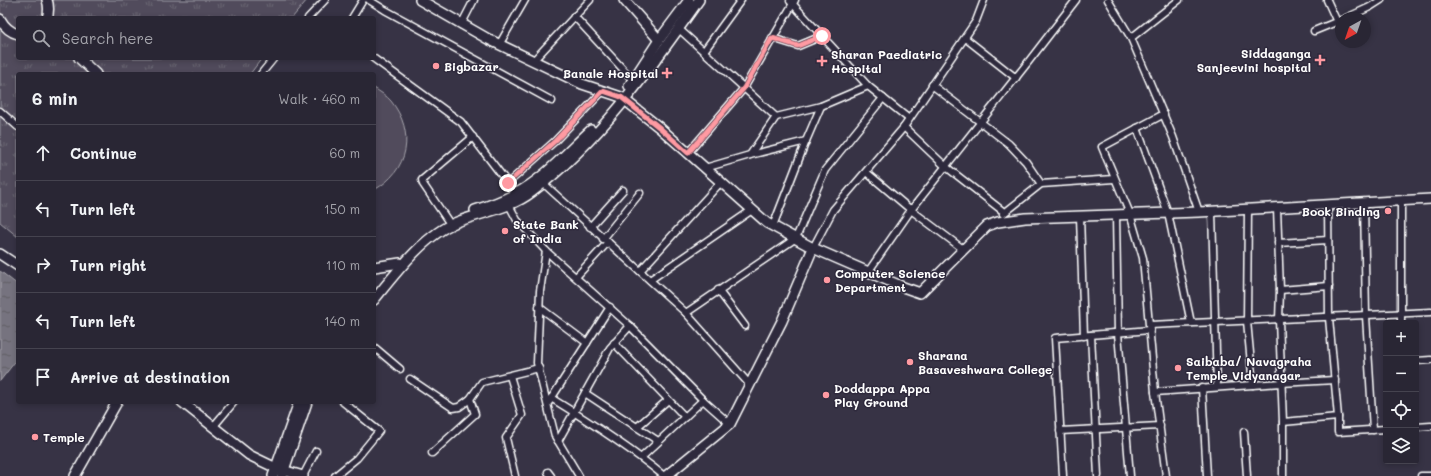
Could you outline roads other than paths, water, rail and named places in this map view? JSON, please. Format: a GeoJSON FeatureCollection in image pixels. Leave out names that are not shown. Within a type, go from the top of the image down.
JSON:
{"type":"FeatureCollection","features":[{"type":"Feature","properties":{"kind":"street"},"geometry":{"type":"LineString","coordinates":[[47,0],[48,16]]}},
{"type":"Feature","properties":{"kind":"street"},"geometry":{"type":"LineString","coordinates":[[310,16],[325,0]]}},
{"type":"Feature","properties":{"kind":"street"},"geometry":{"type":"LineString","coordinates":[[353,16],[363,0]]}},
{"type":"Feature","properties":{"kind":"street"},"geometry":{"type":"LineString","coordinates":[[369,0],[552,101]]}},
{"type":"Feature","properties":{"kind":"street"},"geometry":{"type":"LineString","coordinates":[[420,0],[430,2],[461,25],[499,45],[582,84],[623,99],[660,128],[767,223],[813,248],[920,293],[986,226],[998,222],[1025,218],[1212,212],[1431,199]]}},
{"type":"Feature","properties":{"kind":"street"},"geometry":{"type":"LineString","coordinates":[[461,25],[474,0]]}},
{"type":"Feature","properties":{"kind":"street"},"geometry":{"type":"LineString","coordinates":[[499,45],[525,0]]}},
{"type":"Feature","properties":{"kind":"street"},"geometry":{"type":"LineString","coordinates":[[533,61],[574,16],[583,2],[590,0]]}},
{"type":"Feature","properties":{"kind":"street"},"geometry":{"type":"LineString","coordinates":[[624,0],[659,40]]}},
{"type":"Feature","properties":{"kind":"street"},"geometry":{"type":"LineString","coordinates":[[376,289],[435,228],[448,220],[507,202],[546,171],[602,120],[623,99],[633,80],[659,40],[688,0]]}},
{"type":"Feature","properties":{"kind":"street"},"geometry":{"type":"LineString","coordinates":[[376,298],[413,256],[442,229],[531,193],[579,150],[623,99],[679,29],[699,0]]}},
{"type":"Feature","properties":{"kind":"street"},"geometry":{"type":"LineString","coordinates":[[704,51],[741,0]]}},
{"type":"Feature","properties":{"kind":"street"},"geometry":{"type":"LineString","coordinates":[[551,398],[642,457],[665,476],[730,424],[782,321],[813,248],[833,210],[904,127],[976,21],[984,0]]}},
{"type":"Feature","properties":{"kind":"street"},"geometry":{"type":"LineString","coordinates":[[868,272],[911,210],[1076,0]]}},
{"type":"Feature","properties":{"kind":"street"},"geometry":{"type":"LineString","coordinates":[[1131,38],[1179,0]]}},
{"type":"Feature","properties":{"kind":"street"},"geometry":{"type":"LineString","coordinates":[[1327,0],[1335,14]]}},
{"type":"Feature","properties":{"kind":"street"},"geometry":{"type":"LineString","coordinates":[[1368,0],[1370,7]]}},
{"type":"Feature","properties":{"kind":"street"},"geometry":{"type":"LineString","coordinates":[[1359,12],[1381,0]]}},
{"type":"Feature","properties":{"kind":"street"},"geometry":{"type":"LineString","coordinates":[[688,153],[744,88],[792,1],[868,86],[909,119]]}},
{"type":"Feature","properties":{"kind":"street"},"geometry":{"type":"LineString","coordinates":[[1110,1],[1131,38],[1164,114],[1199,212]]}},
{"type":"Feature","properties":{"kind":"street"},"geometry":{"type":"LineString","coordinates":[[574,16],[633,80]]}},
{"type":"Feature","properties":{"kind":"street"},"geometry":{"type":"LineString","coordinates":[[1314,31],[1335,23]]}},
{"type":"Feature","properties":{"kind":"street"},"geometry":{"type":"LineString","coordinates":[[2,26],[16,33]]}},
{"type":"Feature","properties":{"kind":"street"},"geometry":{"type":"LineString","coordinates":[[679,29],[776,117]]}},
{"type":"Feature","properties":{"kind":"street"},"geometry":{"type":"LineString","coordinates":[[772,38],[798,46],[822,36]]}},
{"type":"Feature","properties":{"kind":"street"},"geometry":{"type":"LineString","coordinates":[[965,38],[1016,78]]}},
{"type":"Feature","properties":{"kind":"street"},"geometry":{"type":"LineString","coordinates":[[81,60],[94,72]]}},
{"type":"Feature","properties":{"kind":"street"},"geometry":{"type":"LineString","coordinates":[[263,72],[272,60]]}},
{"type":"Feature","properties":{"kind":"street"},"geometry":{"type":"LineString","coordinates":[[376,60],[461,122],[516,194]]}},
{"type":"Feature","properties":{"kind":"street"},"geometry":{"type":"LineString","coordinates":[[932,85],[1009,144],[1026,162],[1042,184]]}},
{"type":"Feature","properties":{"kind":"street"},"geometry":{"type":"LineString","coordinates":[[750,155],[776,117],[821,106],[868,86]]}},
{"type":"Feature","properties":{"kind":"street"},"geometry":{"type":"LineString","coordinates":[[508,183],[555,141],[603,91]]}},
{"type":"Feature","properties":{"kind":"street"},"geometry":{"type":"LineString","coordinates":[[686,313],[796,238],[825,170],[883,98]]}},
{"type":"Feature","properties":{"kind":"street"},"geometry":{"type":"LineString","coordinates":[[773,226],[821,106]]}},
{"type":"Feature","properties":{"kind":"street"},"geometry":{"type":"LineString","coordinates":[[0,110],[16,125]]}},
{"type":"Feature","properties":{"kind":"street"},"geometry":{"type":"LineString","coordinates":[[1164,114],[1102,147],[1114,179],[1130,214],[1143,258],[1155,392],[1166,476]]}},
{"type":"Feature","properties":{"kind":"street"},"geometry":{"type":"LineString","coordinates":[[904,127],[945,166],[1004,212]]}},
{"type":"Feature","properties":{"kind":"street"},"geometry":{"type":"LineString","coordinates":[[1138,128],[1168,214],[1191,323]]}},
{"type":"Feature","properties":{"kind":"street"},"geometry":{"type":"LineString","coordinates":[[448,220],[423,184],[422,180],[473,137]]}},
{"type":"Feature","properties":{"kind":"street"},"geometry":{"type":"LineString","coordinates":[[705,168],[806,141]]}},
{"type":"Feature","properties":{"kind":"street"},"geometry":{"type":"LineString","coordinates":[[866,172],[911,210],[963,249]]}},
{"type":"Feature","properties":{"kind":"street"},"geometry":{"type":"LineString","coordinates":[[998,222],[1004,212],[1042,184],[1114,179]]}},
{"type":"Feature","properties":{"kind":"street"},"geometry":{"type":"LineString","coordinates":[[640,271],[721,182]]}},
{"type":"Feature","properties":{"kind":"street"},"geometry":{"type":"LineString","coordinates":[[543,183],[686,313],[750,385]]}},
{"type":"Feature","properties":{"kind":"street"},"geometry":{"type":"LineString","coordinates":[[590,227],[623,190]]}},
{"type":"Feature","properties":{"kind":"street"},"geometry":{"type":"LineString","coordinates":[[576,277],[606,241],[640,193]]}},
{"type":"Feature","properties":{"kind":"street"},"geometry":{"type":"LineString","coordinates":[[1401,200],[1401,320]]}},
{"type":"Feature","properties":{"kind":"street"},"geometry":{"type":"LineString","coordinates":[[507,202],[517,220],[546,251],[610,307],[703,400],[730,424]]}},
{"type":"Feature","properties":{"kind":"street"},"geometry":{"type":"LineString","coordinates":[[1364,202],[1366,316],[1373,430]]}},
{"type":"Feature","properties":{"kind":"street"},"geometry":{"type":"LineString","coordinates":[[1328,204],[1329,318],[1338,432],[1383,429]]}},
{"type":"Feature","properties":{"kind":"street"},"geometry":{"type":"LineString","coordinates":[[1277,208],[1283,422],[1283,476]]}},
{"type":"Feature","properties":{"kind":"street"},"geometry":{"type":"LineString","coordinates":[[1248,209],[1248,321],[1254,385]]}},
{"type":"Feature","properties":{"kind":"street"},"geometry":{"type":"LineString","coordinates":[[650,280],[752,210]]}},
{"type":"Feature","properties":{"kind":"street"},"geometry":{"type":"LineString","coordinates":[[1212,212],[1217,387]]}},
{"type":"Feature","properties":{"kind":"street"},"geometry":{"type":"LineString","coordinates":[[1116,215],[1118,333],[1130,476]]}},
{"type":"Feature","properties":{"kind":"street"},"geometry":{"type":"LineString","coordinates":[[1080,216],[1084,336]]}},
{"type":"Feature","properties":{"kind":"street"},"geometry":{"type":"LineString","coordinates":[[1278,243],[1328,240]]}},
{"type":"Feature","properties":{"kind":"street"},"geometry":{"type":"LineString","coordinates":[[546,251],[540,291],[538,363],[555,436],[579,476]]}},
{"type":"Feature","properties":{"kind":"street"},"geometry":{"type":"LineString","coordinates":[[0,254],[16,265]]}},
{"type":"Feature","properties":{"kind":"street"},"geometry":{"type":"LineString","coordinates":[[376,266],[400,263]]}},
{"type":"Feature","properties":{"kind":"street"},"geometry":{"type":"LineString","coordinates":[[1280,290],[1329,286]]}},
{"type":"Feature","properties":{"kind":"street"},"geometry":{"type":"LineString","coordinates":[[718,290],[745,326]]}},
{"type":"Feature","properties":{"kind":"street"},"geometry":{"type":"LineString","coordinates":[[539,307],[587,343]]}},
{"type":"Feature","properties":{"kind":"street"},"geometry":{"type":"LineString","coordinates":[[547,405],[610,307]]}},
{"type":"Feature","properties":{"kind":"street"},"geometry":{"type":"LineString","coordinates":[[1063,476],[1055,338],[1118,333],[1150,327],[1191,323],[1329,318],[1431,312]]}},
{"type":"Feature","properties":{"kind":"street"},"geometry":{"type":"LineString","coordinates":[[558,441],[610,348],[630,326]]}},
{"type":"Feature","properties":{"kind":"street"},"geometry":{"type":"LineString","coordinates":[[1091,335],[1098,476]]}},
{"type":"Feature","properties":{"kind":"street"},"geometry":{"type":"LineString","coordinates":[[614,343],[685,417]]}},
{"type":"Feature","properties":{"kind":"street"},"geometry":{"type":"LineString","coordinates":[[376,349],[400,369]]}},
{"type":"Feature","properties":{"kind":"street"},"geometry":{"type":"LineString","coordinates":[[1419,361],[1431,360]]}},
{"type":"Feature","properties":{"kind":"street"},"geometry":{"type":"LineString","coordinates":[[410,379],[453,408],[459,407],[470,399],[482,382],[539,368]]}},
{"type":"Feature","properties":{"kind":"street"},"geometry":{"type":"LineString","coordinates":[[510,376],[522,416],[506,438],[515,476]]}},
{"type":"Feature","properties":{"kind":"street"},"geometry":{"type":"LineString","coordinates":[[1155,392],[1335,380]]}},
{"type":"Feature","properties":{"kind":"street"},"geometry":{"type":"LineString","coordinates":[[1202,388],[1207,476]]}},
{"type":"Feature","properties":{"kind":"street"},"geometry":{"type":"LineString","coordinates":[[585,393],[658,442]]}},
{"type":"Feature","properties":{"kind":"street"},"geometry":{"type":"LineString","coordinates":[[432,453],[475,414],[470,399]]}},
{"type":"Feature","properties":{"kind":"street"},"geometry":{"type":"LineString","coordinates":[[637,427],[668,400]]}},
{"type":"Feature","properties":{"kind":"street"},"geometry":{"type":"LineString","coordinates":[[642,457],[703,400]]}},
{"type":"Feature","properties":{"kind":"street"},"geometry":{"type":"LineString","coordinates":[[75,476],[116,404]]}},
{"type":"Feature","properties":{"kind":"street"},"geometry":{"type":"LineString","coordinates":[[184,404],[250,455],[279,473],[303,476],[316,451]]}},
{"type":"Feature","properties":{"kind":"street"},"geometry":{"type":"LineString","coordinates":[[213,427],[232,404]]}},
{"type":"Feature","properties":{"kind":"street"},"geometry":{"type":"LineString","coordinates":[[279,473],[298,404]]}},
{"type":"Feature","properties":{"kind":"street"},"geometry":{"type":"LineString","coordinates":[[279,473],[306,404]]}},
{"type":"Feature","properties":{"kind":"street"},"geometry":{"type":"LineString","coordinates":[[335,476],[356,458],[379,431],[345,404]]}},
{"type":"Feature","properties":{"kind":"street"},"geometry":{"type":"LineString","coordinates":[[1283,422],[1338,417]]}},
{"type":"Feature","properties":{"kind":"street"},"geometry":{"type":"LineString","coordinates":[[1060,431],[1160,426]]}},
{"type":"Feature","properties":{"kind":"street"},"geometry":{"type":"LineString","coordinates":[[1419,427],[1431,426]]}},
{"type":"Feature","properties":{"kind":"street"},"geometry":{"type":"LineString","coordinates":[[1244,432],[1248,476]]}},
{"type":"Feature","properties":{"kind":"street"},"geometry":{"type":"LineString","coordinates":[[1421,476],[1431,476]]}},
{"type":"Feature","properties":{"kind":"water"},"geometry":{"type":"Polygon","coordinates":[[[0,271],[16,283],[16,361],[0,381],[0,271]]]}},
{"type":"Feature","properties":{"kind":"place","name":"Siddaganga Sanjeevini hospital"},"geometry":{"type":"Point","coordinates":[1320,60]}},
{"type":"Feature","properties":{"kind":"place","name":"Sharan Paediatric Hospital"},"geometry":{"type":"Point","coordinates":[822,61]}},
{"type":"Feature","properties":{"kind":"place","name":"Bigbazar"},"geometry":{"type":"Point","coordinates":[436,66]}},
{"type":"Feature","properties":{"kind":"place","name":"Banale Hospital"},"geometry":{"type":"Point","coordinates":[667,73]}},
{"type":"Feature","properties":{"kind":"place","name":"Book Binding"},"geometry":{"type":"Point","coordinates":[1388,211]}},
{"type":"Feature","properties":{"kind":"place","name":"State Bank of India"},"geometry":{"type":"Point","coordinates":[505,231]}},
{"type":"Feature","properties":{"kind":"place","name":"Computer Science Department"},"geometry":{"type":"Point","coordinates":[827,280]}},
{"type":"Feature","properties":{"kind":"place","name":"Sharana Basaveshwara College"},"geometry":{"type":"Point","coordinates":[910,362]}},
{"type":"Feature","properties":{"kind":"place","name":"Saibaba/ Navagraha Temple Vidyanagar"},"geometry":{"type":"Point","coordinates":[1178,368]}},
{"type":"Feature","properties":{"kind":"place","name":"Doddappa Appa Play Ground"},"geometry":{"type":"Point","coordinates":[826,395]}},
{"type":"Feature","properties":{"kind":"place","name":"Temple"},"geometry":{"type":"Point","coordinates":[35,437]}}]}
